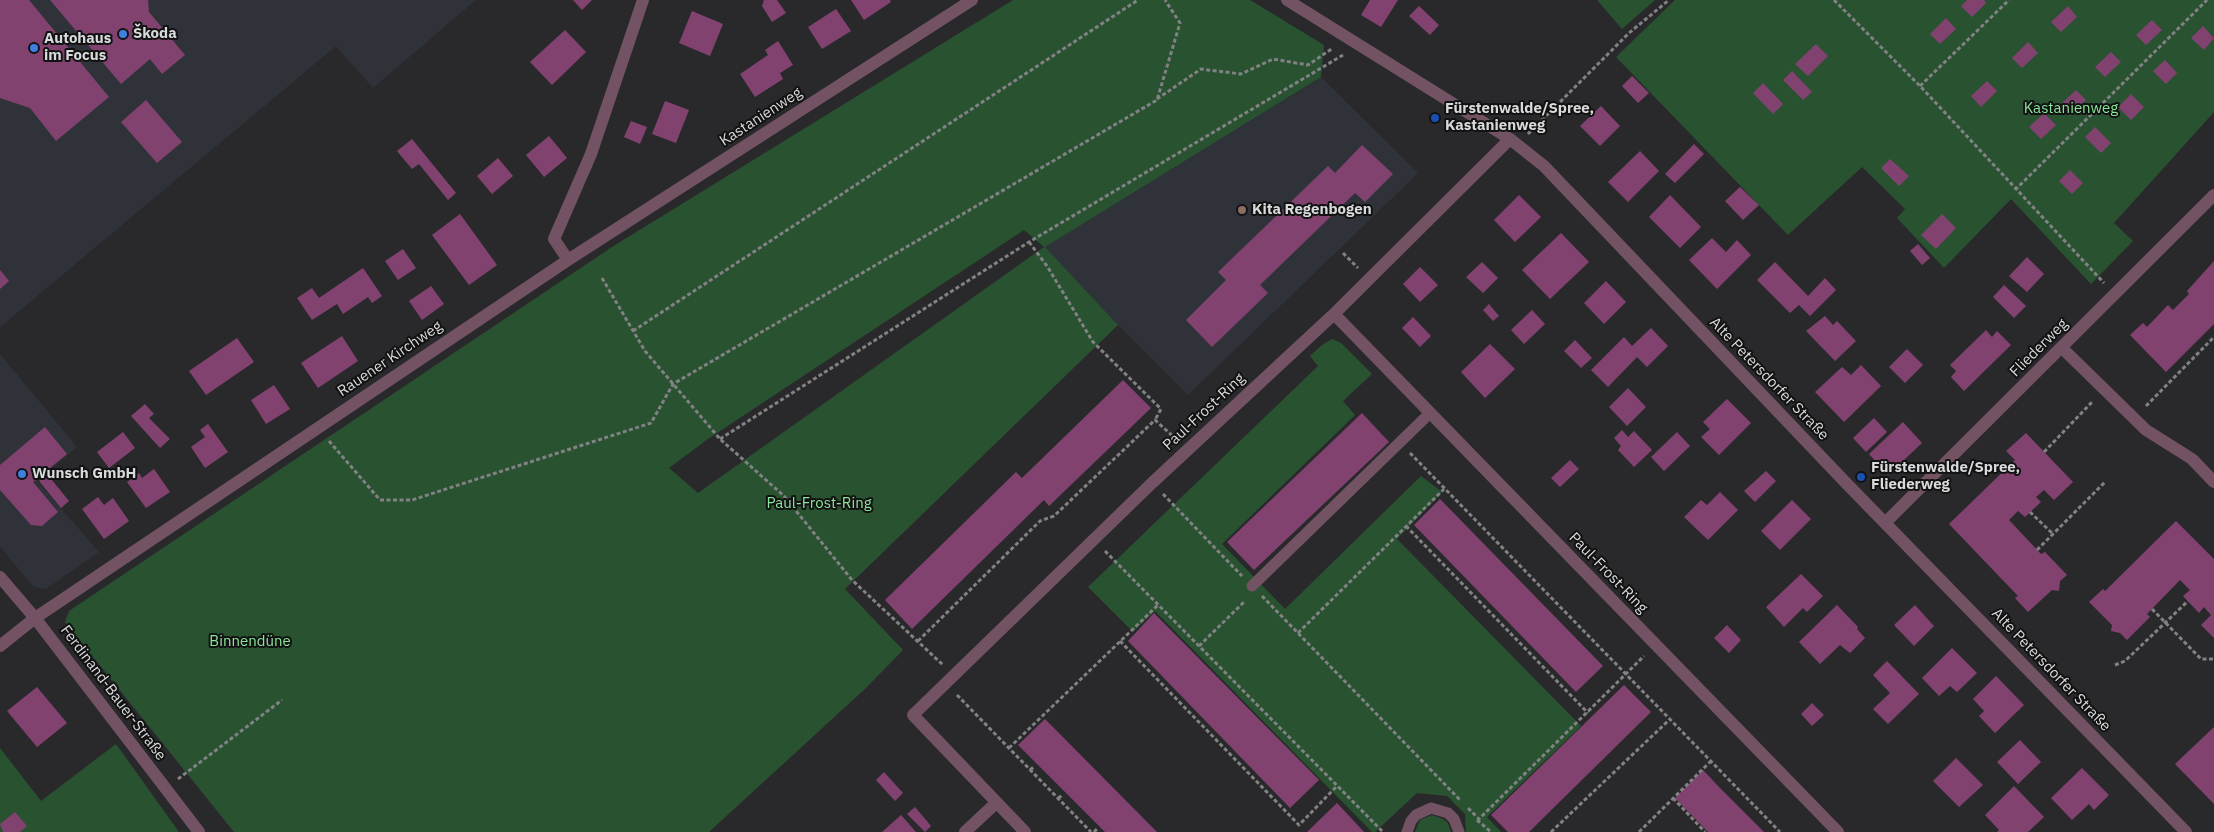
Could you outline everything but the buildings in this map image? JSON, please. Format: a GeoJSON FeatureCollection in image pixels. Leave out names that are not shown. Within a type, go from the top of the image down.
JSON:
{"type":"FeatureCollection","features":[{"type":"Feature","properties":{"kind":"street"},"geometry":{"type":"LineString","coordinates":[[568,260],[554,239],[590,154],[643,0]]}},
{"type":"Feature","properties":{"kind":"street","name":"Kastanienweg"},"geometry":{"type":"LineString","coordinates":[[568,260],[972,0]]}},
{"type":"Feature","properties":{"kind":"street","name":"Alte Petersdorfer Straße"},"geometry":{"type":"LineString","coordinates":[[1287,0],[1515,142],[1544,166],[1885,523],[2186,832]]}},
{"type":"Feature","properties":{"kind":"street","name":"Paul-Frost-Ring"},"geometry":{"type":"LineString","coordinates":[[1025,832],[913,715],[1152,483],[1515,142]]}},
{"type":"Feature","properties":{"kind":"street","name":"Fliederweg"},"geometry":{"type":"LineString","coordinates":[[1885,523],[2214,195]]}},
{"type":"Feature","properties":{"kind":"street","name":"Rauener Kirchweg"},"geometry":{"type":"LineString","coordinates":[[0,646],[35,618],[568,260]]}},
{"type":"Feature","properties":{"kind":"street","name":"Paul-Frost-Ring"},"geometry":{"type":"LineString","coordinates":[[1334,314],[1838,832]]}},
{"type":"Feature","properties":{"kind":"street"},"geometry":{"type":"LineString","coordinates":[[2062,348],[2146,430],[2192,459],[2214,482]]}},
{"type":"Feature","properties":{"kind":"street","name":"Ferdinand-Bauer-Straße"},"geometry":{"type":"LineString","coordinates":[[0,577],[35,618],[199,832]]}},
{"type":"Feature","properties":{"kind":"street"},"geometry":{"type":"LineString","coordinates":[[965,832],[996,803]]}},
{"type":"Feature","properties":{"kind":"lane"},"geometry":{"type":"LineString","coordinates":[[1254,588],[1430,413]]}},
{"type":"Feature","properties":{"kind":"lane"},"geometry":{"type":"LineString","coordinates":[[1408,832],[1410,822],[1416,815],[1432,808],[1448,813],[1454,818],[1458,832]]}},
{"type":"Feature","properties":{"kind":"path"},"geometry":{"type":"LineString","coordinates":[[633,331],[1138,0]]}},
{"type":"Feature","properties":{"kind":"path"},"geometry":{"type":"LineString","coordinates":[[1157,100],[1180,23],[1165,0]]}},
{"type":"Feature","properties":{"kind":"path"},"geometry":{"type":"LineString","coordinates":[[1515,142],[1533,128],[1629,33],[1669,0]]}},
{"type":"Feature","properties":{"kind":"path"},"geometry":{"type":"LineString","coordinates":[[1834,0],[1920,86],[2115,295]]}},
{"type":"Feature","properties":{"kind":"path"},"geometry":{"type":"LineString","coordinates":[[1920,86],[2009,0]]}},
{"type":"Feature","properties":{"kind":"path"},"geometry":{"type":"LineString","coordinates":[[2015,190],[2207,0]]}},
{"type":"Feature","properties":{"kind":"path"},"geometry":{"type":"LineString","coordinates":[[317,427],[380,500],[412,500],[651,423],[673,384],[1157,100],[1201,69],[1241,74],[1273,59],[1308,65],[1336,46],[1347,53],[1029,242],[720,439]]}},
{"type":"Feature","properties":{"kind":"path"},"geometry":{"type":"LineString","coordinates":[[918,641],[1040,521],[1054,516],[1155,420],[1161,409],[1093,342],[1047,266],[1029,242]]}},
{"type":"Feature","properties":{"kind":"path"},"geometry":{"type":"LineString","coordinates":[[602,278],[645,351],[720,439],[784,496],[852,580],[918,641],[1009,748],[1058,798],[1094,831]]}},
{"type":"Feature","properties":{"kind":"path"},"geometry":{"type":"LineString","coordinates":[[2134,418],[2214,337]]}},
{"type":"Feature","properties":{"kind":"path"},"geometry":{"type":"LineString","coordinates":[[2044,452],[2104,390]]}},
{"type":"Feature","properties":{"kind":"path"},"geometry":{"type":"LineString","coordinates":[[1155,420],[1188,449]]}},
{"type":"Feature","properties":{"kind":"path"},"geometry":{"type":"LineString","coordinates":[[1400,443],[1780,832]]}},
{"type":"Feature","properties":{"kind":"path"},"geometry":{"type":"LineString","coordinates":[[2037,550],[2105,482]]}},
{"type":"Feature","properties":{"kind":"path"},"geometry":{"type":"LineString","coordinates":[[1152,483],[1479,819],[1655,645]]}},
{"type":"Feature","properties":{"kind":"path"},"geometry":{"type":"LineString","coordinates":[[1298,633],[1444,489]]}},
{"type":"Feature","properties":{"kind":"path"},"geometry":{"type":"LineString","coordinates":[[2030,512],[2053,534]]}},
{"type":"Feature","properties":{"kind":"path"},"geometry":{"type":"LineString","coordinates":[[1406,526],[1588,713]]}},
{"type":"Feature","properties":{"kind":"path"},"geometry":{"type":"LineString","coordinates":[[1094,539],[1383,832]]}},
{"type":"Feature","properties":{"kind":"path"},"geometry":{"type":"LineString","coordinates":[[1199,646],[1254,588]]}},
{"type":"Feature","properties":{"kind":"path"},"geometry":{"type":"LineString","coordinates":[[2115,665],[2125,661],[2188,601]]}},
{"type":"Feature","properties":{"kind":"path"},"geometry":{"type":"LineString","coordinates":[[1009,748],[1158,605]]}},
{"type":"Feature","properties":{"kind":"path"},"geometry":{"type":"LineString","coordinates":[[2152,609],[2201,660],[2214,659]]}},
{"type":"Feature","properties":{"kind":"path"},"geometry":{"type":"LineString","coordinates":[[1120,641],[1299,825],[1337,786]]}},
{"type":"Feature","properties":{"kind":"path"},"geometry":{"type":"LineString","coordinates":[[165,788],[282,700]]}},
{"type":"Feature","properties":{"kind":"path"},"geometry":{"type":"LineString","coordinates":[[1551,832],[1669,720]]}},
{"type":"Feature","properties":{"kind":"path"},"geometry":{"type":"LineString","coordinates":[[1639,832],[1711,761]]}},
{"type":"Feature","properties":{"kind":"path"},"geometry":{"type":"LineString","coordinates":[[1030,770],[1035,766]]}},
{"type":"Feature","properties":{"kind":"path"},"geometry":{"type":"LineString","coordinates":[[1058,798],[1063,794]]}},
{"type":"Feature","properties":{"kind":"path"},"geometry":{"type":"LineString","coordinates":[[1673,798],[1705,832]]}},
{"type":"Feature","properties":{"kind":"shaded area"},"geometry":{"type":"Polygon","coordinates":[[[0,0],[476,0],[373,88],[336,46],[0,327],[0,0]]]}},
{"type":"Feature","properties":{"kind":"shaded area","name":"Kita Regenbogen"},"geometry":{"type":"Polygon","coordinates":[[[1321,77],[1418,173],[1188,395],[1044,247],[1321,77]]]}},
{"type":"Feature","properties":{"kind":"shaded area"},"geometry":{"type":"Polygon","coordinates":[[[0,354],[77,447],[37,481],[99,552],[46,589],[34,587],[0,547],[0,354]]]}},
{"type":"Feature","properties":{"kind":"green space","name":"Binnendüne"},"geometry":{"type":"Polygon","coordinates":[[[1013,0],[1250,0],[1324,45],[1321,77],[1045,247],[1118,325],[845,589],[903,650],[866,688],[709,832],[234,832],[65,622],[69,611],[612,247],[1013,0]],[[1024,230],[708,439],[669,468],[698,493],[1044,247],[1024,230]]]}},
{"type":"Feature","properties":{"kind":"green space"},"geometry":{"type":"Polygon","coordinates":[[[1597,0],[1655,0],[1622,29],[1597,0]]]}},
{"type":"Feature","properties":{"kind":"green space","name":"Kastanienweg"},"geometry":{"type":"Polygon","coordinates":[[[1675,0],[2214,0],[2214,112],[2114,223],[2133,241],[2091,284],[2011,199],[1944,268],[1897,218],[1905,209],[1862,167],[1788,235],[1616,57],[1675,0]]]}},
{"type":"Feature","properties":{"kind":"green space"},"geometry":{"type":"Polygon","coordinates":[[[1332,339],[1341,343],[1372,374],[1343,401],[1355,415],[1222,544],[1285,609],[1421,476],[1442,492],[1397,539],[1581,726],[1487,817],[1501,832],[1466,832],[1465,814],[1447,796],[1417,793],[1375,832],[1372,832],[1155,611],[1133,632],[1088,587],[1318,366],[1310,356],[1332,339]]]}},
{"type":"Feature","properties":{"kind":"green space"},"geometry":{"type":"Polygon","coordinates":[[[116,744],[179,832],[0,832],[0,748],[41,801],[116,744]]]}},
{"type":"Feature","properties":{"kind":"green space"},"geometry":{"type":"Polygon","coordinates":[[[1432,815],[1448,823],[1451,832],[1415,832],[1420,820],[1432,815]]]}},
{"type":"Feature","properties":{"kind":"place","name":"Škoda"},"geometry":{"type":"Point","coordinates":[123,34]}},
{"type":"Feature","properties":{"kind":"place","name":"Autohaus im Focus"},"geometry":{"type":"Point","coordinates":[34,48]}},
{"type":"Feature","properties":{"kind":"place","name":"Fürstenwalde/Spree, Kastanienweg"},"geometry":{"type":"Point","coordinates":[1435,118]}},
{"type":"Feature","properties":{"kind":"place","name":"Kita Regenbogen"},"geometry":{"type":"Point","coordinates":[1242,210]}},
{"type":"Feature","properties":{"kind":"place","name":"Wunsch GmbH"},"geometry":{"type":"Point","coordinates":[22,474]}},
{"type":"Feature","properties":{"kind":"place","name":"Fürstenwalde/Spree, Fliederweg"},"geometry":{"type":"Point","coordinates":[1861,477]}}]}
